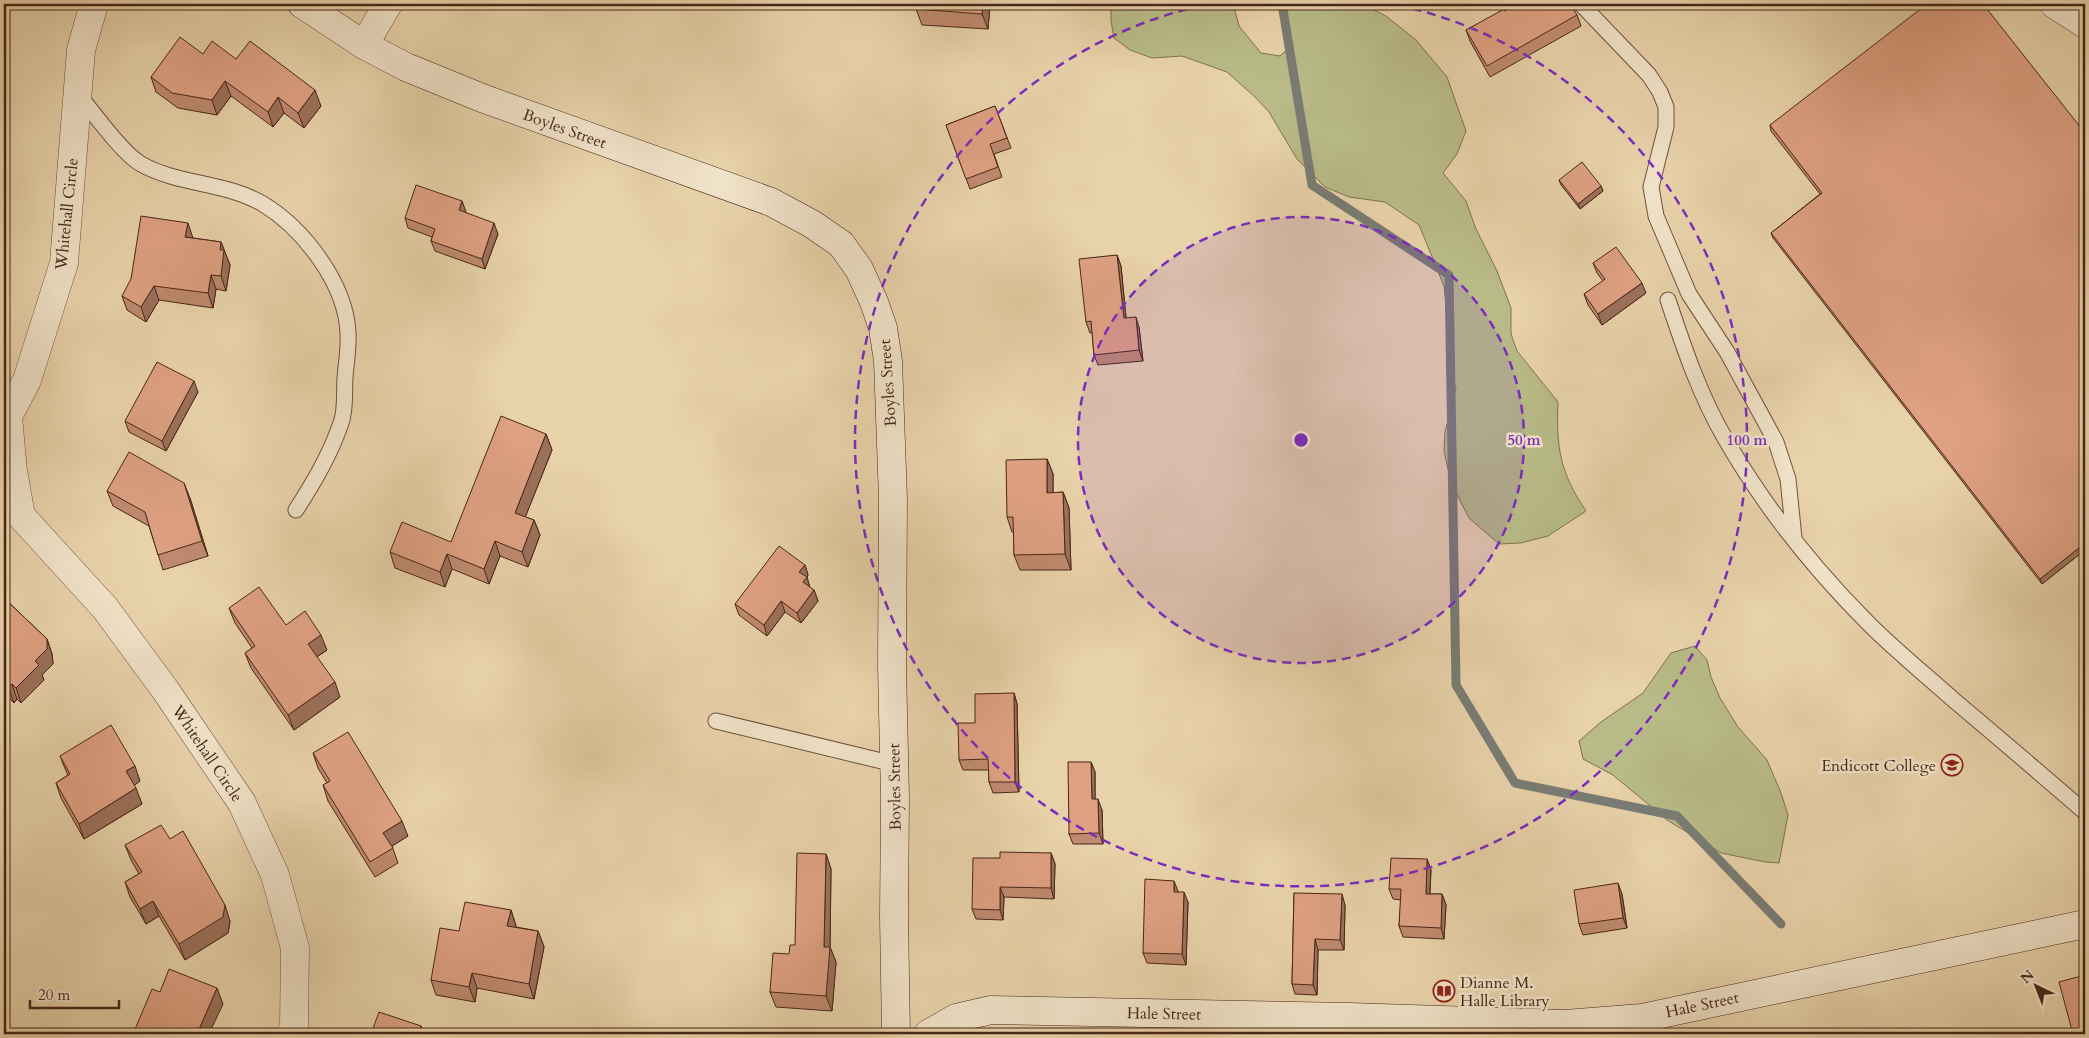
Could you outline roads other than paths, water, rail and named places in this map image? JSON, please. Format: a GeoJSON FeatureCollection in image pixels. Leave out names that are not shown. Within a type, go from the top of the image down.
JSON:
{"type":"FeatureCollection","features":[{"type":"Feature","properties":{"kind":"street","name":"Whitehall Circle"},"geometry":{"type":"LineString","coordinates":[[94,4],[81,50],[64,264],[27,380],[6,420],[13,470],[12,516],[105,608],[166,692],[242,804],[275,875],[295,948],[294,1026],[291,1034]]}},
{"type":"Feature","properties":{"kind":"street","name":"Boyles Street"},"geometry":{"type":"LineString","coordinates":[[302,4],[364,45],[406,68],[482,98],[770,202],[812,224],[841,244],[859,269],[883,328],[888,361],[893,499],[892,667],[896,1034]]}},
{"type":"Feature","properties":{"kind":"street"},"geometry":{"type":"LineString","coordinates":[[364,45],[388,4]]}},
{"type":"Feature","properties":{"kind":"street"},"geometry":{"type":"LineString","coordinates":[[2054,4],[2085,24]]}},
{"type":"Feature","properties":{"kind":"street","name":"Hale Street"},"geometry":{"type":"LineString","coordinates":[[928,1034],[956,1018],[991,1010],[1350,1016],[1564,1024],[1642,1018],[2085,924]]}},
{"type":"Feature","properties":{"kind":"lane"},"geometry":{"type":"LineString","coordinates":[[1581,4],[1649,75],[1660,92],[1666,107],[1666,127],[1651,187],[1656,216],[1689,294],[1727,352],[1776,442],[1788,479],[1794,539]]}},
{"type":"Feature","properties":{"kind":"lane"},"geometry":{"type":"LineString","coordinates":[[78,94],[118,143],[139,163],[162,173],[241,195],[263,204],[293,227],[323,264],[340,296],[348,332],[342,421],[324,466],[296,510]]}},
{"type":"Feature","properties":{"kind":"lane"},"geometry":{"type":"LineString","coordinates":[[1668,300],[1686,354],[1703,396],[1725,439],[1766,502],[1794,539],[1869,624],[1911,663],[2085,812]]}},
{"type":"Feature","properties":{"kind":"lane"},"geometry":{"type":"LineString","coordinates":[[716,721],[894,764]]}},
{"type":"Feature","properties":{"kind":"waterway"},"geometry":{"type":"LineString","coordinates":[[1282,4],[1312,185],[1449,275],[1456,685],[1515,783],[1677,816],[1781,924]]}},
{"type":"Feature","properties":{"kind":"place","name":"Endicott College"},"geometry":{"type":"Point","coordinates":[1952,765]}},
{"type":"Feature","properties":{"kind":"place","name":"Dianne M. Halle Library"},"geometry":{"type":"Point","coordinates":[1444,991]}}]}
